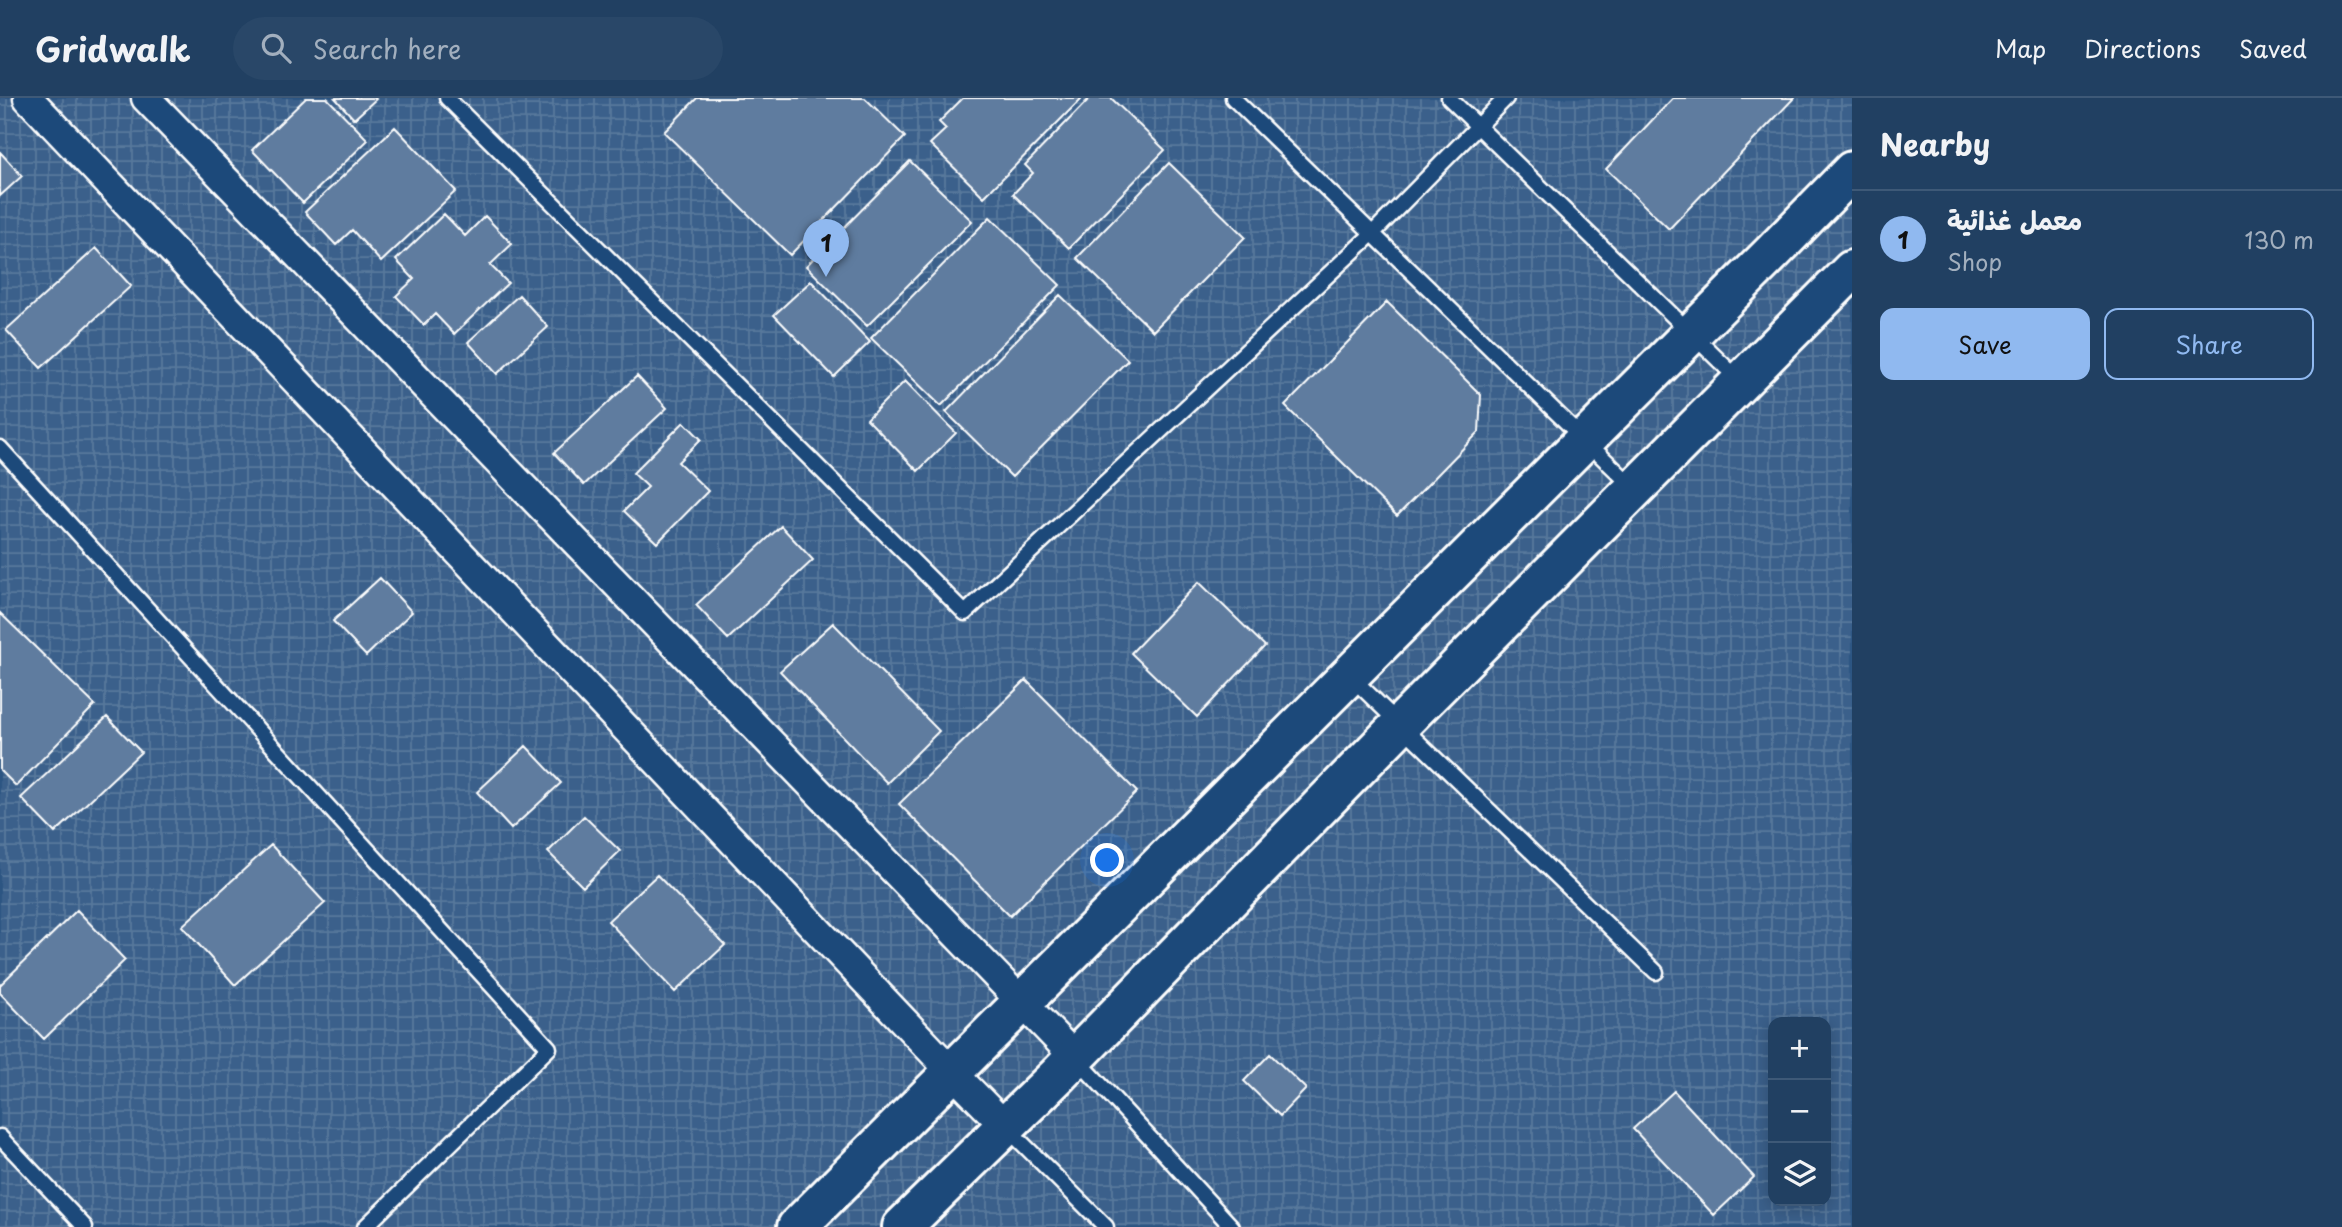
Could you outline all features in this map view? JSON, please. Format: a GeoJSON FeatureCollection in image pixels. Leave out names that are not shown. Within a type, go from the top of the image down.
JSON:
{"type":"FeatureCollection","features":[{"type":"Feature","properties":{"kind":"street"},"geometry":{"type":"LineString","coordinates":[[28,98],[1005,1126]]}},
{"type":"Feature","properties":{"kind":"street"},"geometry":{"type":"LineString","coordinates":[[146,98],[1075,1057]]}},
{"type":"Feature","properties":{"kind":"street"},"geometry":{"type":"LineString","coordinates":[[797,1227],[1852,171]]}},
{"type":"Feature","properties":{"kind":"street"},"geometry":{"type":"LineString","coordinates":[[902,1227],[1075,1057],[1400,724],[1852,270]]}},
{"type":"Feature","properties":{"kind":"lane"},"geometry":{"type":"LineString","coordinates":[[447,98],[965,613],[1372,234],[1506,98]]}},
{"type":"Feature","properties":{"kind":"lane"},"geometry":{"type":"LineString","coordinates":[[1233,98],[1634,489]]}},
{"type":"Feature","properties":{"kind":"lane"},"geometry":{"type":"LineString","coordinates":[[1449,98],[1741,382]]}},
{"type":"Feature","properties":{"kind":"lane"},"geometry":{"type":"LineString","coordinates":[[0,448],[549,1048],[365,1227]]}},
{"type":"Feature","properties":{"kind":"lane"},"geometry":{"type":"LineString","coordinates":[[1350,676],[1657,972]]}},
{"type":"Feature","properties":{"kind":"lane"},"geometry":{"type":"LineString","coordinates":[[1075,1057],[1232,1227]]}},
{"type":"Feature","properties":{"kind":"lane"},"geometry":{"type":"LineString","coordinates":[[1005,1126],[1106,1227]]}},
{"type":"Feature","properties":{"kind":"lane"},"geometry":{"type":"LineString","coordinates":[[0,1136],[85,1227]]}},
{"type":"Feature","properties":{"kind":"shaded area"},"geometry":{"type":"Polygon","coordinates":[[[0,98],[1852,98],[1852,1227],[0,1227],[0,98]]]}},
{"type":"Feature","properties":{"kind":"building"},"geometry":{"type":"Polygon","coordinates":[[[306,98],[327,98],[368,140],[303,203],[252,150],[306,98]]]}},
{"type":"Feature","properties":{"kind":"building"},"geometry":{"type":"Polygon","coordinates":[[[335,98],[375,98],[376,99],[354,119],[335,98]]]}},
{"type":"Feature","properties":{"kind":"building"},"geometry":{"type":"Polygon","coordinates":[[[697,98],[865,98],[905,137],[790,255],[664,132],[697,98]]]}},
{"type":"Feature","properties":{"kind":"building"},"geometry":{"type":"Polygon","coordinates":[[[963,98],[1082,98],[984,197],[930,144],[946,129],[939,122],[963,98]]]}},
{"type":"Feature","properties":{"kind":"building"},"geometry":{"type":"Polygon","coordinates":[[[1090,98],[1111,98],[1165,150],[1069,248],[1013,194],[1033,173],[1025,165],[1090,98]]]}},
{"type":"Feature","properties":{"kind":"building"},"geometry":{"type":"Polygon","coordinates":[[[1673,98],[1794,98],[1669,229],[1606,169],[1673,98]]]}},
{"type":"Feature","properties":{"kind":"building"},"geometry":{"type":"Polygon","coordinates":[[[395,127],[456,191],[381,262],[352,230],[336,245],[305,212],[395,127]]]}},
{"type":"Feature","properties":{"kind":"building"},"geometry":{"type":"Polygon","coordinates":[[[0,152],[22,176],[0,196],[0,152]]]}},
{"type":"Feature","properties":{"kind":"building"},"geometry":{"type":"Polygon","coordinates":[[[910,161],[972,221],[867,326],[806,266],[910,161]]]}},
{"type":"Feature","properties":{"kind":"building"},"geometry":{"type":"Polygon","coordinates":[[[1169,163],[1245,237],[1153,331],[1077,258],[1169,163]]]}},
{"type":"Feature","properties":{"kind":"building"},"geometry":{"type":"Polygon","coordinates":[[[444,214],[465,236],[485,216],[512,244],[490,265],[508,283],[454,334],[435,314],[424,325],[396,296],[414,279],[396,260],[444,214]]]}},
{"type":"Feature","properties":{"kind":"building"},"geometry":{"type":"Polygon","coordinates":[[[990,217],[1060,285],[941,406],[871,338],[990,217]]]}},
{"type":"Feature","properties":{"kind":"building"},"geometry":{"type":"Polygon","coordinates":[[[96,248],[131,286],[41,368],[6,330],[96,248]]]}},
{"type":"Feature","properties":{"kind":"building"},"geometry":{"type":"Polygon","coordinates":[[[811,281],[870,342],[834,377],[774,315],[811,281]]]}},
{"type":"Feature","properties":{"kind":"building"},"geometry":{"type":"Polygon","coordinates":[[[519,295],[548,327],[497,374],[468,342],[519,295]]]}},
{"type":"Feature","properties":{"kind":"building"},"geometry":{"type":"Polygon","coordinates":[[[1060,295],[1128,360],[1012,477],[946,412],[1060,295]]]}},
{"type":"Feature","properties":{"kind":"building"},"geometry":{"type":"Polygon","coordinates":[[[1387,302],[1481,395],[1479,432],[1397,516],[1285,406],[1387,302]]]}},
{"type":"Feature","properties":{"kind":"building"},"geometry":{"type":"Polygon","coordinates":[[[637,376],[667,408],[584,485],[554,453],[637,376]]]}},
{"type":"Feature","properties":{"kind":"building"},"geometry":{"type":"Polygon","coordinates":[[[905,381],[956,433],[918,471],[867,419],[905,381]]]}},
{"type":"Feature","properties":{"kind":"building"},"geometry":{"type":"Polygon","coordinates":[[[684,422],[701,439],[678,462],[708,491],[657,543],[624,511],[648,487],[633,473],[684,422]]]}},
{"type":"Feature","properties":{"kind":"building"},"geometry":{"type":"Polygon","coordinates":[[[781,526],[813,560],[728,639],[696,605],[781,526]]]}},
{"type":"Feature","properties":{"kind":"building"},"geometry":{"type":"Polygon","coordinates":[[[380,578],[412,612],[366,656],[333,621],[380,578]]]}},
{"type":"Feature","properties":{"kind":"building"},"geometry":{"type":"Polygon","coordinates":[[[1199,582],[1265,646],[1197,717],[1131,653],[1199,582]]]}},
{"type":"Feature","properties":{"kind":"building"},"geometry":{"type":"Polygon","coordinates":[[[0,613],[95,705],[16,786],[0,770],[0,613]]]}},
{"type":"Feature","properties":{"kind":"building"},"geometry":{"type":"Polygon","coordinates":[[[833,623],[939,731],[887,783],[780,671],[833,623]]]}},
{"type":"Feature","properties":{"kind":"building"},"geometry":{"type":"Polygon","coordinates":[[[1026,680],[1137,792],[1010,916],[899,804],[1026,680]]]}},
{"type":"Feature","properties":{"kind":"building"},"geometry":{"type":"Polygon","coordinates":[[[107,717],[141,752],[55,833],[21,798],[107,717]]]}},
{"type":"Feature","properties":{"kind":"building"},"geometry":{"type":"Polygon","coordinates":[[[526,746],[561,783],[511,829],[477,792],[526,746]]]}},
{"type":"Feature","properties":{"kind":"building"},"geometry":{"type":"Polygon","coordinates":[[[584,816],[620,851],[583,887],[548,852],[584,816]]]}},
{"type":"Feature","properties":{"kind":"building"},"geometry":{"type":"Polygon","coordinates":[[[271,845],[325,903],[235,985],[182,926],[271,845]]]}},
{"type":"Feature","properties":{"kind":"building"},"geometry":{"type":"Polygon","coordinates":[[[657,875],[725,945],[675,992],[608,921],[657,875]]]}},
{"type":"Feature","properties":{"kind":"building"},"geometry":{"type":"Polygon","coordinates":[[[77,910],[125,960],[44,1039],[0,993],[0,985],[77,910]]]}},
{"type":"Feature","properties":{"kind":"building"},"geometry":{"type":"Polygon","coordinates":[[[1270,1054],[1306,1089],[1280,1116],[1244,1081],[1270,1054]]]}},
{"type":"Feature","properties":{"kind":"building"},"geometry":{"type":"Polygon","coordinates":[[[1674,1091],[1754,1177],[1714,1215],[1633,1129],[1674,1091]]]}},
{"type":"Feature","properties":{"kind":"place","name":"معمل غذائية"},"geometry":{"type":"Point","coordinates":[826,277]}}]}
